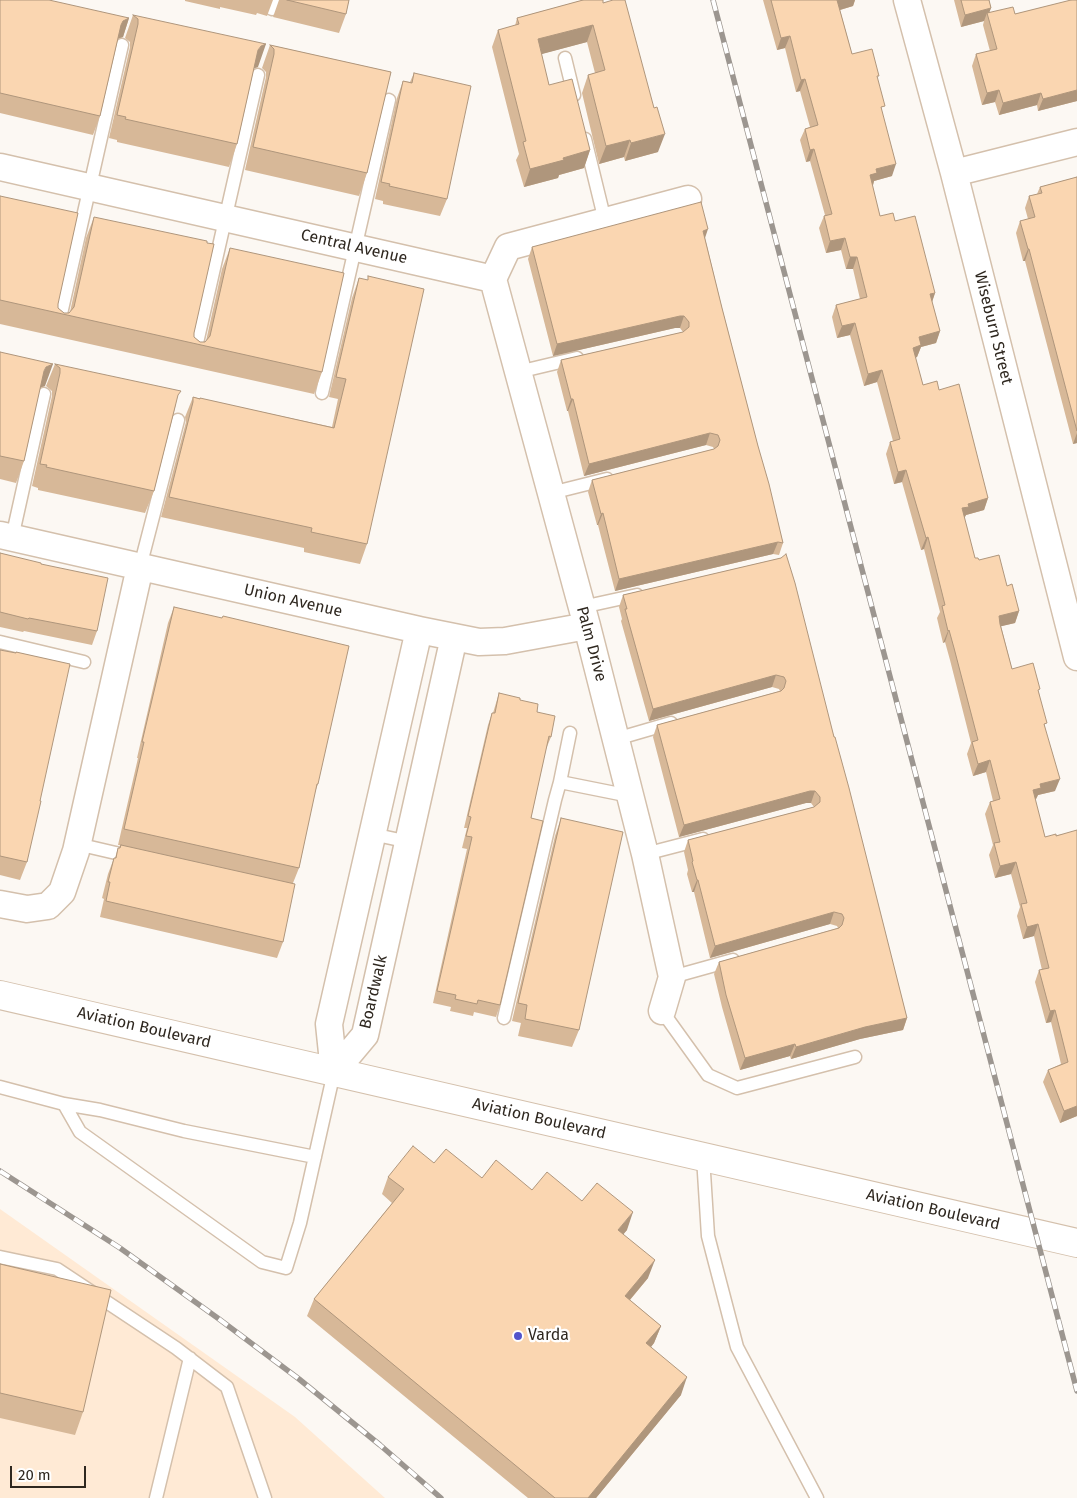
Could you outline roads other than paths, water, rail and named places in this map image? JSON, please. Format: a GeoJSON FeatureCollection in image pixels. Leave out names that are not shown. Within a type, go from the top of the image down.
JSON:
{"type":"FeatureCollection","features":[{"type":"Feature","properties":{"kind":"main road","name":"Aviation Boulevard"},"geometry":{"type":"LineString","coordinates":[[0,995],[1077,1243]]}},
{"type":"Feature","properties":{"kind":"street","name":"Wiseburn Street"},"geometry":{"type":"LineString","coordinates":[[907,0],[954,173],[1077,657]]}},
{"type":"Feature","properties":{"kind":"street"},"geometry":{"type":"LineString","coordinates":[[954,173],[1077,142]]}},
{"type":"Feature","properties":{"kind":"street","name":"Central Avenue"},"geometry":{"type":"LineString","coordinates":[[0,167],[493,279]]}},
{"type":"Feature","properties":{"kind":"street"},"geometry":{"type":"LineString","coordinates":[[493,279],[508,247],[688,199]]}},
{"type":"Feature","properties":{"kind":"street","name":"Palm Drive"},"geometry":{"type":"LineString","coordinates":[[493,279],[585,617],[645,854],[672,977],[662,1011]]}},
{"type":"Feature","properties":{"kind":"street","name":"Union Avenue"},"geometry":{"type":"LineString","coordinates":[[6,537],[479,642],[505,642],[585,617]]}},
{"type":"Feature","properties":{"kind":"street"},"geometry":{"type":"LineString","coordinates":[[0,904],[27,909],[48,906],[62,892],[77,844],[140,567]]}},
{"type":"Feature","properties":{"kind":"street"},"geometry":{"type":"LineString","coordinates":[[334,1072],[330,1024],[419,630]]}},
{"type":"Feature","properties":{"kind":"street","name":"Boardwalk"},"geometry":{"type":"LineString","coordinates":[[334,1072],[365,1035],[454,637]]}},
{"type":"Feature","properties":{"kind":"lane"},"geometry":{"type":"LineString","coordinates":[[58,327],[122,45]]}},
{"type":"Feature","properties":{"kind":"lane"},"geometry":{"type":"LineString","coordinates":[[565,58],[576,105]]}},
{"type":"Feature","properties":{"kind":"lane"},"geometry":{"type":"LineString","coordinates":[[194,356],[258,75]]}},
{"type":"Feature","properties":{"kind":"lane"},"geometry":{"type":"LineString","coordinates":[[322,393],[389,100]]}},
{"type":"Feature","properties":{"kind":"lane"},"geometry":{"type":"LineString","coordinates":[[581,124],[605,221]]}},
{"type":"Feature","properties":{"kind":"lane"},"geometry":{"type":"LineString","coordinates":[[518,372],[593,355]]}},
{"type":"Feature","properties":{"kind":"lane"},"geometry":{"type":"LineString","coordinates":[[6,537],[44,394]]}},
{"type":"Feature","properties":{"kind":"lane"},"geometry":{"type":"LineString","coordinates":[[140,567],[178,420]]}},
{"type":"Feature","properties":{"kind":"lane"},"geometry":{"type":"LineString","coordinates":[[551,493],[616,476]]}},
{"type":"Feature","properties":{"kind":"lane"},"geometry":{"type":"LineString","coordinates":[[585,617],[650,591]]}},
{"type":"Feature","properties":{"kind":"lane"},"geometry":{"type":"LineString","coordinates":[[0,658],[2,643],[84,662]]}},
{"type":"Feature","properties":{"kind":"lane"},"geometry":{"type":"LineString","coordinates":[[616,739],[681,720]]}},
{"type":"Feature","properties":{"kind":"lane"},"geometry":{"type":"LineString","coordinates":[[504,1018],[570,732]]}},
{"type":"Feature","properties":{"kind":"lane"},"geometry":{"type":"LineString","coordinates":[[560,782],[630,796]]}},
{"type":"Feature","properties":{"kind":"lane"},"geometry":{"type":"LineString","coordinates":[[372,834],[408,842]]}},
{"type":"Feature","properties":{"kind":"lane"},"geometry":{"type":"LineString","coordinates":[[645,854],[712,836]]}},
{"type":"Feature","properties":{"kind":"lane"},"geometry":{"type":"LineString","coordinates":[[77,844],[146,859]]}},
{"type":"Feature","properties":{"kind":"lane"},"geometry":{"type":"LineString","coordinates":[[672,977],[747,956]]}},
{"type":"Feature","properties":{"kind":"lane"},"geometry":{"type":"LineString","coordinates":[[662,1011],[708,1075],[737,1088],[855,1058]]}},
{"type":"Feature","properties":{"kind":"lane"},"geometry":{"type":"LineString","coordinates":[[64,1104],[80,1132],[262,1262],[286,1268],[300,1223],[334,1072]]}},
{"type":"Feature","properties":{"kind":"lane"},"geometry":{"type":"LineString","coordinates":[[0,1087],[64,1104],[100,1110],[184,1131],[315,1157]]}},
{"type":"Feature","properties":{"kind":"lane"},"geometry":{"type":"LineString","coordinates":[[703,1157],[708,1236],[737,1347],[817,1498]]}},
{"type":"Feature","properties":{"kind":"lane"},"geometry":{"type":"LineString","coordinates":[[0,1256],[57,1269],[176,1348],[228,1387],[265,1498]]}},
{"type":"Feature","properties":{"kind":"lane"},"geometry":{"type":"LineString","coordinates":[[156,1498],[190,1358]]}},
{"type":"Feature","properties":{"kind":"railway"},"geometry":{"type":"LineString","coordinates":[[713,0],[1077,1391]]}},
{"type":"Feature","properties":{"kind":"railway"},"geometry":{"type":"LineString","coordinates":[[0,1171],[120,1248],[219,1319],[299,1379],[441,1498]]}},
{"type":"Feature","properties":{"kind":"place","name":"Varda"},"geometry":{"type":"Point","coordinates":[518,1336]}}]}
